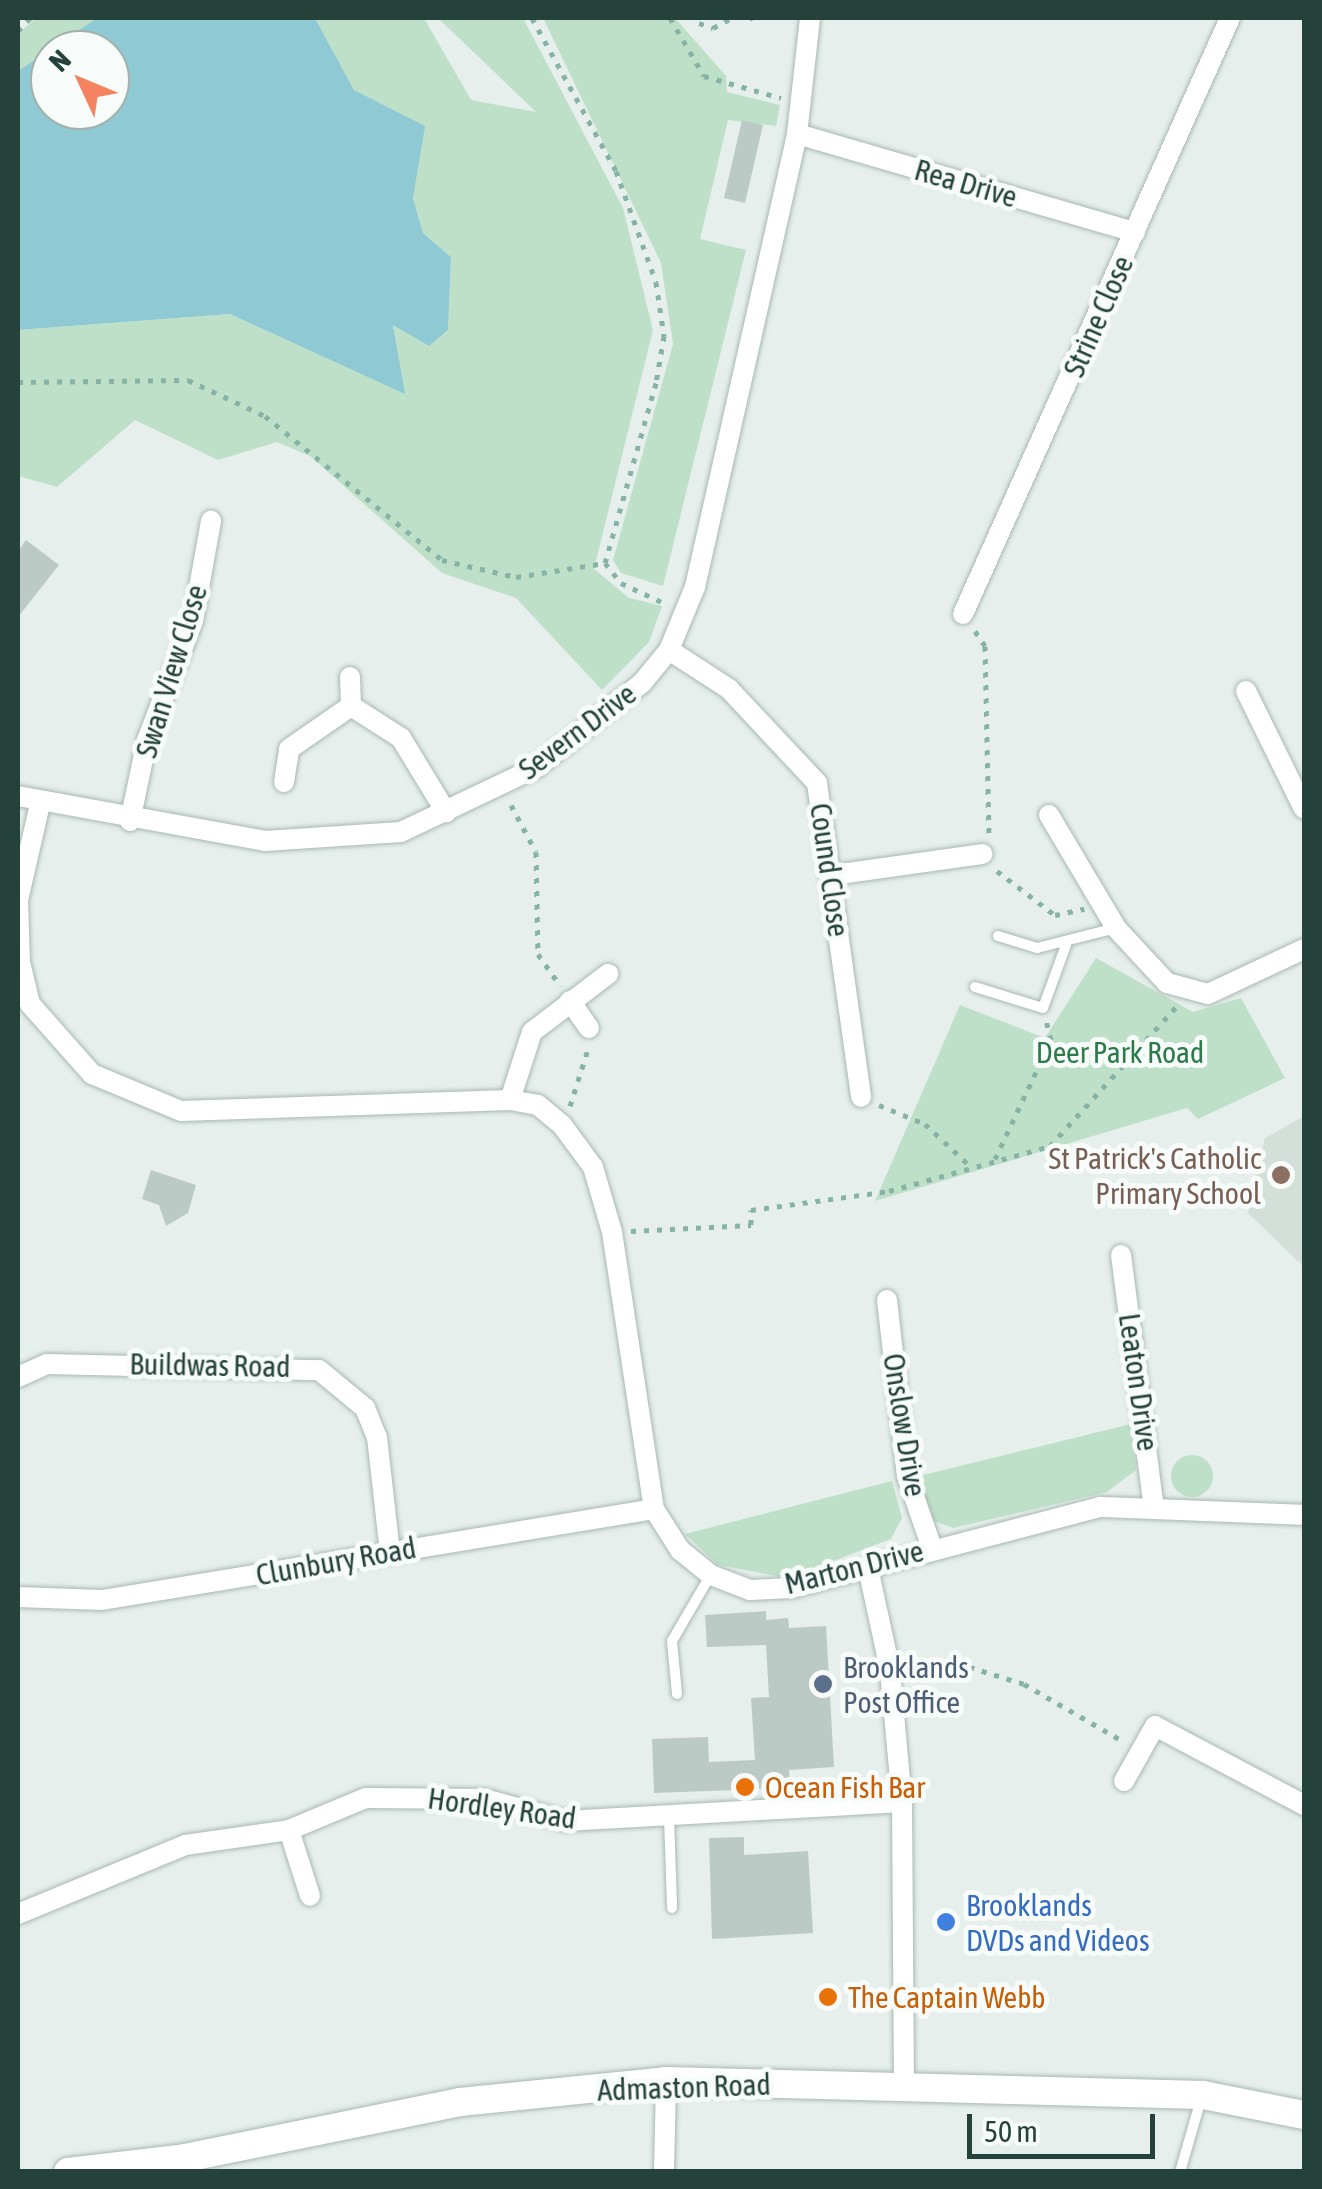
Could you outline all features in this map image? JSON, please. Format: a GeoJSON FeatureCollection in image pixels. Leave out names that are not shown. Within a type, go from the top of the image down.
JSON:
{"type":"FeatureCollection","features":[{"type":"Feature","properties":{"kind":"street","name":"Severn Drive"},"geometry":{"type":"LineString","coordinates":[[18,796],[40,804],[130,820],[330,842],[401,832],[500,786],[612,712],[669,650],[686,614],[798,134],[810,18]]}},
{"type":"Feature","properties":{"kind":"street","name":"Strine Close"},"geometry":{"type":"LineString","coordinates":[[964,614],[1230,18]]}},
{"type":"Feature","properties":{"kind":"street","name":"Rea Drive"},"geometry":{"type":"LineString","coordinates":[[798,134],[1135,232]]}},
{"type":"Feature","properties":{"kind":"street","name":"Swan View Close"},"geometry":{"type":"LineString","coordinates":[[130,820],[147,740],[192,621],[211,521]]}},
{"type":"Feature","properties":{"kind":"street","name":"Cound Close"},"geometry":{"type":"LineString","coordinates":[[669,650],[729,688],[806,763],[832,876],[861,1097]]}},
{"type":"Feature","properties":{"kind":"street"},"geometry":{"type":"LineString","coordinates":[[350,677],[350,706]]}},
{"type":"Feature","properties":{"kind":"street"},"geometry":{"type":"LineString","coordinates":[[1246,691],[1304,809]]}},
{"type":"Feature","properties":{"kind":"street"},"geometry":{"type":"LineString","coordinates":[[284,782],[289,749],[350,706]]}},
{"type":"Feature","properties":{"kind":"street"},"geometry":{"type":"LineString","coordinates":[[350,706],[401,738],[446,812]]}},
{"type":"Feature","properties":{"kind":"street","name":"Marton Drive"},"geometry":{"type":"LineString","coordinates":[[40,804],[18,900],[20,962],[30,1004],[92,1074],[181,1111],[510,1100],[538,1105],[562,1125],[593,1167],[612,1232],[654,1509],[680,1550],[711,1575],[750,1590],[868,1568],[1054,1515],[1154,1509],[1304,1516]]}},
{"type":"Feature","properties":{"kind":"street"},"geometry":{"type":"LineString","coordinates":[[1049,815],[1116,928],[1153,973],[1187,993],[1241,984],[1304,950]]}},
{"type":"Feature","properties":{"kind":"street"},"geometry":{"type":"LineString","coordinates":[[832,876],[983,854]]}},
{"type":"Feature","properties":{"kind":"street"},"geometry":{"type":"LineString","coordinates":[[510,1100],[532,1032],[608,974]]}},
{"type":"Feature","properties":{"kind":"street"},"geometry":{"type":"LineString","coordinates":[[570,1001],[589,1028]]}},
{"type":"Feature","properties":{"kind":"street","name":"Leaton Drive"},"geometry":{"type":"LineString","coordinates":[[1121,1255],[1154,1509]]}},
{"type":"Feature","properties":{"kind":"street","name":"Onslow Drive"},"geometry":{"type":"LineString","coordinates":[[887,1300],[907,1476],[932,1548]]}},
{"type":"Feature","properties":{"kind":"street","name":"Buildwas Road"},"geometry":{"type":"LineString","coordinates":[[19,1371],[66,1364],[319,1370],[365,1408],[376,1438],[390,1552]]}},
{"type":"Feature","properties":{"kind":"street","name":"Clunbury Road"},"geometry":{"type":"LineString","coordinates":[[18,1597],[102,1600],[654,1509]]}},
{"type":"Feature","properties":{"kind":"street"},"geometry":{"type":"LineString","coordinates":[[868,1568],[890,1670],[902,1802],[904,2088]]}},
{"type":"Feature","properties":{"kind":"street"},"geometry":{"type":"LineString","coordinates":[[1124,1781],[1155,1726],[1304,1805]]}},
{"type":"Feature","properties":{"kind":"street","name":"Hordley Road"},"geometry":{"type":"LineString","coordinates":[[18,1914],[185,1844],[288,1830],[366,1798],[430,1795],[565,1821],[902,1802]]}},
{"type":"Feature","properties":{"kind":"street"},"geometry":{"type":"LineString","coordinates":[[288,1830],[310,1896]]}},
{"type":"Feature","properties":{"kind":"street"},"geometry":{"type":"LineString","coordinates":[[664,2172],[666,2081]]}},
{"type":"Feature","properties":{"kind":"street","name":"Admaston Road"},"geometry":{"type":"LineString","coordinates":[[68,2172],[150,2167],[460,2102],[666,2081],[1202,2095],[1304,2115]]}},
{"type":"Feature","properties":{"kind":"lane"},"geometry":{"type":"LineString","coordinates":[[998,936],[1036,948],[1066,945],[1116,928]]}},
{"type":"Feature","properties":{"kind":"lane"},"geometry":{"type":"LineString","coordinates":[[975,987],[1043,1008],[1066,945]]}},
{"type":"Feature","properties":{"kind":"lane"},"geometry":{"type":"LineString","coordinates":[[677,1694],[672,1641],[711,1575]]}},
{"type":"Feature","properties":{"kind":"lane"},"geometry":{"type":"LineString","coordinates":[[669,1815],[672,1908]]}},
{"type":"Feature","properties":{"kind":"lane"},"geometry":{"type":"LineString","coordinates":[[1180,2172],[1202,2095]]}},
{"type":"Feature","properties":{"kind":"path"},"geometry":{"type":"LineString","coordinates":[[18,31],[30,18]]}},
{"type":"Feature","properties":{"kind":"path"},"geometry":{"type":"LineString","coordinates":[[532,18],[638,221],[664,336],[605,563]]}},
{"type":"Feature","properties":{"kind":"path"},"geometry":{"type":"LineString","coordinates":[[670,18],[704,76],[803,103]]}},
{"type":"Feature","properties":{"kind":"path"},"geometry":{"type":"LineString","coordinates":[[699,24],[713,28],[732,18]]}},
{"type":"Feature","properties":{"kind":"path"},"geometry":{"type":"LineString","coordinates":[[18,382],[188,380],[265,416],[442,560],[516,577],[605,563]]}},
{"type":"Feature","properties":{"kind":"path"},"geometry":{"type":"LineString","coordinates":[[605,563],[621,583],[686,614]]}},
{"type":"Feature","properties":{"kind":"path"},"geometry":{"type":"LineString","coordinates":[[964,614],[985,646],[995,816],[983,854],[1054,915],[1100,902]]}},
{"type":"Feature","properties":{"kind":"path"},"geometry":{"type":"LineString","coordinates":[[500,786],[536,852],[538,954],[570,1001]]}},
{"type":"Feature","properties":{"kind":"path"},"geometry":{"type":"LineString","coordinates":[[612,1232],[751,1225],[751,1210],[889,1192],[1050,1146],[1187,993]]}},
{"type":"Feature","properties":{"kind":"path"},"geometry":{"type":"LineString","coordinates":[[995,1160],[1051,1040],[1043,1008]]}},
{"type":"Feature","properties":{"kind":"path"},"geometry":{"type":"LineString","coordinates":[[562,1125],[589,1060],[589,1028]]}},
{"type":"Feature","properties":{"kind":"path"},"geometry":{"type":"LineString","coordinates":[[861,1097],[925,1124],[970,1166]]}},
{"type":"Feature","properties":{"kind":"path"},"geometry":{"type":"LineString","coordinates":[[890,1670],[958,1663],[1024,1684],[1141,1751]]}},
{"type":"Feature","properties":{"kind":"shaded area","name":"St Patrick's Catholic Primary School"},"geometry":{"type":"Polygon","coordinates":[[[1304,1116],[1304,1267],[1248,1213],[1265,1138],[1304,1116]]]}},
{"type":"Feature","properties":{"kind":"green space"},"geometry":{"type":"Polygon","coordinates":[[[36,18],[97,18],[79,30],[30,30],[30,63],[18,71],[18,34],[36,18]]]}},
{"type":"Feature","properties":{"kind":"green space"},"geometry":{"type":"Polygon","coordinates":[[[315,18],[424,18],[471,100],[536,112],[438,18],[523,18],[623,208],[653,330],[594,569],[629,598],[662,606],[649,642],[602,690],[516,598],[442,573],[310,456],[277,442],[218,460],[135,420],[57,487],[18,476],[18,330],[230,314],[404,393],[393,324],[429,346],[448,330],[451,257],[423,233],[413,198],[424,126],[354,90],[315,18]]]}},
{"type":"Feature","properties":{"kind":"green space"},"geometry":{"type":"Polygon","coordinates":[[[543,18],[675,18],[726,76],[727,92],[780,105],[776,126],[728,120],[700,239],[746,250],[663,586],[621,573],[613,560],[673,344],[661,263],[543,18]]]}},
{"type":"Feature","properties":{"kind":"green space","name":"Deer Park Road"},"geometry":{"type":"Polygon","coordinates":[[[1096,958],[1193,1012],[1241,998],[1285,1078],[1198,1119],[1187,1108],[875,1201],[960,1005],[1045,1038],[1096,958]]]}},
{"type":"Feature","properties":{"kind":"green space"},"geometry":{"type":"Polygon","coordinates":[[[1131,1424],[1136,1470],[1107,1492],[953,1528],[931,1520],[915,1477],[1131,1424]]]}},
{"type":"Feature","properties":{"kind":"green space"},"geometry":{"type":"Polygon","coordinates":[[[1192,1455],[1207,1461],[1213,1476],[1207,1491],[1192,1497],[1177,1491],[1171,1476],[1177,1461],[1192,1455]]]}},
{"type":"Feature","properties":{"kind":"green space"},"geometry":{"type":"Polygon","coordinates":[[[892,1481],[902,1518],[891,1539],[788,1578],[718,1565],[685,1534],[892,1481]]]}},
{"type":"Feature","properties":{"kind":"water"},"geometry":{"type":"Polygon","coordinates":[[[97,18],[315,18],[354,90],[425,126],[413,198],[423,233],[451,257],[448,330],[429,346],[393,325],[405,394],[230,314],[18,330],[18,71],[30,63],[30,130],[130,130],[130,30],[79,30],[97,18]]]}},
{"type":"Feature","properties":{"kind":"building"},"geometry":{"type":"Polygon","coordinates":[[[742,120],[763,125],[745,203],[724,198],[742,120]]]}},
{"type":"Feature","properties":{"kind":"building"},"geometry":{"type":"Polygon","coordinates":[[[26,540],[59,565],[18,617],[18,551],[26,540]]]}},
{"type":"Feature","properties":{"kind":"building"},"geometry":{"type":"Polygon","coordinates":[[[151,1170],[196,1185],[188,1213],[166,1226],[159,1205],[142,1199],[151,1170]]]}},
{"type":"Feature","properties":{"kind":"building"},"geometry":{"type":"Polygon","coordinates":[[[766,1611],[766,1620],[788,1618],[789,1628],[826,1626],[834,1767],[789,1770],[790,1788],[654,1793],[652,1739],[708,1737],[709,1762],[755,1760],[751,1698],[769,1697],[766,1645],[707,1647],[705,1615],[766,1611]]]}},
{"type":"Feature","properties":{"kind":"building"},"geometry":{"type":"Polygon","coordinates":[[[744,1837],[744,1855],[808,1851],[813,1933],[712,1939],[709,1838],[744,1837]]]}},
{"type":"Feature","properties":{"kind":"place","name":"St Patrick's Catholic Primary School"},"geometry":{"type":"Point","coordinates":[1281,1175]}},
{"type":"Feature","properties":{"kind":"place","name":"Brooklands Post Office"},"geometry":{"type":"Point","coordinates":[823,1684]}},
{"type":"Feature","properties":{"kind":"place","name":"Ocean Fish Bar"},"geometry":{"type":"Point","coordinates":[745,1787]}},
{"type":"Feature","properties":{"kind":"place","name":"Brooklands DVDs and Videos"},"geometry":{"type":"Point","coordinates":[946,1922]}},
{"type":"Feature","properties":{"kind":"place","name":"The Captain Webb"},"geometry":{"type":"Point","coordinates":[828,1997]}}]}
